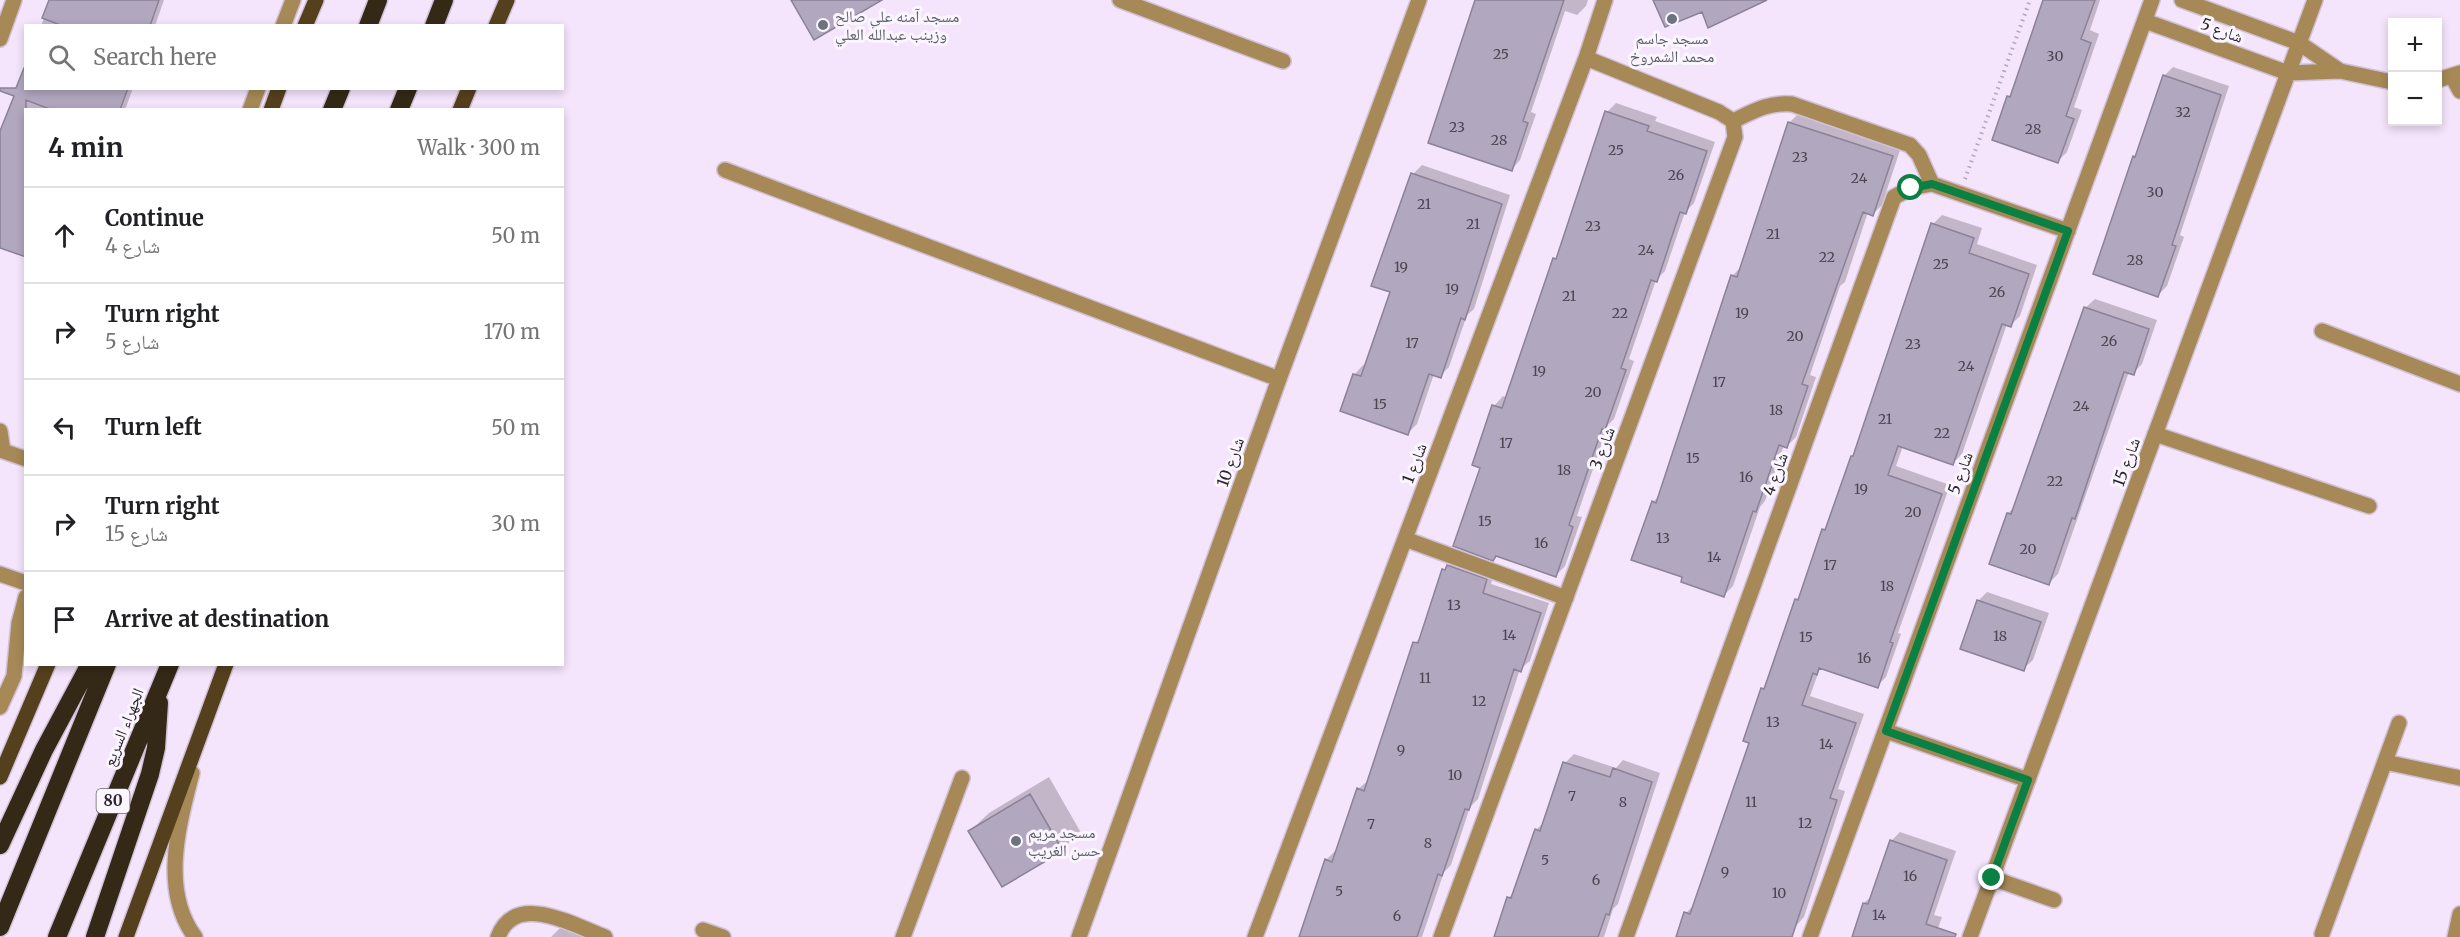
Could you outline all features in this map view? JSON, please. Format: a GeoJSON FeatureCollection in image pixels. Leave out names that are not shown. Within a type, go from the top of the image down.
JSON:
{"type":"FeatureCollection","features":[{"type":"Feature","properties":{"kind":"highway"},"geometry":{"type":"LineString","coordinates":[[362,24],[370,0]]}},
{"type":"Feature","properties":{"kind":"highway"},"geometry":{"type":"LineString","coordinates":[[369,24],[378,0]]}},
{"type":"Feature","properties":{"kind":"highway"},"geometry":{"type":"LineString","coordinates":[[435,24],[444,0]]}},
{"type":"Feature","properties":{"kind":"highway"},"geometry":{"type":"LineString","coordinates":[[332,108],[339,90]]}},
{"type":"Feature","properties":{"kind":"highway"},"geometry":{"type":"LineString","coordinates":[[400,108],[407,90]]}},
{"type":"Feature","properties":{"kind":"highway"},"geometry":{"type":"LineString","coordinates":[[0,845],[44,750],[89,666]]}},
{"type":"Feature","properties":{"kind":"highway"},"geometry":{"type":"LineString","coordinates":[[0,927],[106,666]]}},
{"type":"Feature","properties":{"kind":"highway","name":"الجهراء السريع"},"geometry":{"type":"LineString","coordinates":[[57,937],[169,666]]}},
{"type":"Feature","properties":{"kind":"highway"},"geometry":{"type":"LineString","coordinates":[[95,937],[150,774],[156,748],[161,686]]}},
{"type":"Feature","properties":{"kind":"main road"},"geometry":{"type":"LineString","coordinates":[[306,24],[316,0]]}},
{"type":"Feature","properties":{"kind":"main road"},"geometry":{"type":"LineString","coordinates":[[497,24],[507,0]]}},
{"type":"Feature","properties":{"kind":"main road"},"geometry":{"type":"LineString","coordinates":[[272,108],[278,90]]}},
{"type":"Feature","properties":{"kind":"main road"},"geometry":{"type":"LineString","coordinates":[[461,108],[468,90]]}},
{"type":"Feature","properties":{"kind":"main road"},"geometry":{"type":"LineString","coordinates":[[0,777],[47,666]]}},
{"type":"Feature","properties":{"kind":"main road"},"geometry":{"type":"LineString","coordinates":[[126,937],[225,666]]}},
{"type":"Feature","properties":{"kind":"street"},"geometry":{"type":"LineString","coordinates":[[0,39],[14,0]]}},
{"type":"Feature","properties":{"kind":"street"},"geometry":{"type":"LineString","coordinates":[[284,24],[293,0]]}},
{"type":"Feature","properties":{"kind":"street"},"geometry":{"type":"LineString","coordinates":[[1120,0],[1283,61]]}},
{"type":"Feature","properties":{"kind":"street","name":"شارع 10"},"geometry":{"type":"LineString","coordinates":[[1079,937],[1279,379],[1419,0]]}},
{"type":"Feature","properties":{"kind":"street","name":"شارع 1"},"geometry":{"type":"LineString","coordinates":[[1255,937],[1586,58],[1605,0]]}},
{"type":"Feature","properties":{"kind":"street","name":"شارع 5"},"geometry":{"type":"LineString","coordinates":[[1810,937],[2152,0]]}},
{"type":"Feature","properties":{"kind":"street","name":"شارع 5"},"geometry":{"type":"LineString","coordinates":[[2182,0],[2299,43],[2340,71]]}},
{"type":"Feature","properties":{"kind":"street","name":"شارع 15"},"geometry":{"type":"LineString","coordinates":[[1970,937],[2315,0]]}},
{"type":"Feature","properties":{"kind":"street","name":"شارع 5"},"geometry":{"type":"LineString","coordinates":[[2145,21],[2288,74]]}},
{"type":"Feature","properties":{"kind":"street"},"geometry":{"type":"LineString","coordinates":[[1586,58],[1719,112],[1733,121],[1766,105],[1777,102],[1792,104],[1910,145],[1919,155],[1932,184],[2068,231]]}},
{"type":"Feature","properties":{"kind":"street"},"geometry":{"type":"LineString","coordinates":[[2288,74],[2340,71],[2388,81]]}},
{"type":"Feature","properties":{"kind":"street"},"geometry":{"type":"LineString","coordinates":[[2450,76],[2460,91]]}},
{"type":"Feature","properties":{"kind":"street"},"geometry":{"type":"LineString","coordinates":[[251,108],[257,90]]}},
{"type":"Feature","properties":{"kind":"street","name":"شارع 3"},"geometry":{"type":"LineString","coordinates":[[1441,937],[1735,137],[1733,121]]}},
{"type":"Feature","properties":{"kind":"street"},"geometry":{"type":"LineString","coordinates":[[725,170],[1279,379]]}},
{"type":"Feature","properties":{"kind":"street","name":"شارع 4"},"geometry":{"type":"LineString","coordinates":[[1626,937],[1894,197],[1911,188],[1932,184]]}},
{"type":"Feature","properties":{"kind":"street"},"geometry":{"type":"LineString","coordinates":[[2322,331],[2460,384]]}},
{"type":"Feature","properties":{"kind":"street"},"geometry":{"type":"LineString","coordinates":[[0,431],[3,451],[24,458]]}},
{"type":"Feature","properties":{"kind":"street"},"geometry":{"type":"LineString","coordinates":[[2155,434],[2369,506]]}},
{"type":"Feature","properties":{"kind":"street"},"geometry":{"type":"LineString","coordinates":[[1405,539],[1566,598]]}},
{"type":"Feature","properties":{"kind":"street"},"geometry":{"type":"LineString","coordinates":[[0,574],[24,582]]}},
{"type":"Feature","properties":{"kind":"street"},"geometry":{"type":"LineString","coordinates":[[0,707],[14,676],[19,623],[24,604]]}},
{"type":"Feature","properties":{"kind":"street"},"geometry":{"type":"LineString","coordinates":[[195,937],[185,924],[178,905],[176,849],[181,816],[212,699]]}},
{"type":"Feature","properties":{"kind":"street"},"geometry":{"type":"LineString","coordinates":[[2322,934],[2399,723]]}},
{"type":"Feature","properties":{"kind":"street"},"geometry":{"type":"LineString","coordinates":[[1886,731],[2028,780]]}},
{"type":"Feature","properties":{"kind":"street"},"geometry":{"type":"LineString","coordinates":[[2385,762],[2460,778]]}},
{"type":"Feature","properties":{"kind":"street"},"geometry":{"type":"LineString","coordinates":[[903,937],[963,778]]}},
{"type":"Feature","properties":{"kind":"street"},"geometry":{"type":"LineString","coordinates":[[1992,878],[2054,900]]}},
{"type":"Feature","properties":{"kind":"street"},"geometry":{"type":"LineString","coordinates":[[498,937],[502,927],[518,914],[529,912],[541,914],[605,937]]}},
{"type":"Feature","properties":{"kind":"street"},"geometry":{"type":"LineString","coordinates":[[2455,937],[2460,915]]}},
{"type":"Feature","properties":{"kind":"street"},"geometry":{"type":"LineString","coordinates":[[703,930],[723,937]]}},
{"type":"Feature","properties":{"kind":"path"},"geometry":{"type":"LineString","coordinates":[[1960,194],[2030,0]]}},
{"type":"Feature","properties":{"kind":"building"},"geometry":{"type":"Polygon","coordinates":[[[49,0],[159,0],[151,24],[58,24],[42,18],[49,0]]]}},
{"type":"Feature","properties":{"kind":"building","name":"مسجد آمنه علي صالح وزينب عبدالله العلي"},"geometry":{"type":"Polygon","coordinates":[[[791,0],[882,0],[814,40],[791,0]]]}},
{"type":"Feature","properties":{"kind":"building"},"geometry":{"type":"Polygon","coordinates":[[[1475,0],[1564,0],[1523,121],[1528,123],[1512,171],[1428,143],[1475,0]]]}},
{"type":"Feature","properties":{"kind":"building","name":"مسجد جاسم محمد الشمروخ"},"geometry":{"type":"Polygon","coordinates":[[[1653,0],[1767,0],[1708,28],[1702,12],[1665,27],[1653,0]]]}},
{"type":"Feature","properties":{"kind":"building"},"geometry":{"type":"Polygon","coordinates":[[[2043,0],[2095,0],[2081,39],[2091,43],[2066,116],[2074,119],[2058,163],[1992,140],[2007,96],[2010,97],[2043,0]]]}},
{"type":"Feature","properties":{"kind":"building"},"geometry":{"type":"Polygon","coordinates":[[[24,68],[24,90],[127,90],[121,108],[47,108],[26,100],[26,108],[24,108],[24,256],[0,248],[0,131],[14,96],[0,91],[0,88],[16,88],[24,68]]]}},
{"type":"Feature","properties":{"kind":"building"},"geometry":{"type":"Polygon","coordinates":[[[2163,75],[2221,95],[2172,245],[2176,246],[2158,297],[2093,274],[2163,75]]]}},
{"type":"Feature","properties":{"kind":"building"},"geometry":{"type":"Polygon","coordinates":[[[1605,111],[1649,126],[1647,131],[1707,151],[1686,214],[1680,212],[1657,282],[1651,280],[1621,368],[1626,370],[1605,430],[1602,429],[1569,525],[1573,527],[1556,577],[1496,556],[1493,561],[1453,546],[1480,468],[1472,465],[1492,405],[1502,408],[1553,258],[1556,259],[1605,111]]]}},
{"type":"Feature","properties":{"kind":"building"},"geometry":{"type":"Polygon","coordinates":[[[1788,122],[1893,156],[1873,216],[1863,212],[1802,384],[1808,386],[1787,448],[1779,445],[1756,512],[1753,511],[1724,597],[1681,582],[1682,577],[1631,560],[1652,501],[1656,503],[1731,275],[1737,277],[1788,122]]]}},
{"type":"Feature","properties":{"kind":"building"},"geometry":{"type":"Polygon","coordinates":[[[1411,173],[1502,204],[1465,320],[1461,318],[1441,378],[1429,374],[1408,435],[1340,411],[1353,374],[1361,376],[1390,292],[1371,286],[1411,173]]]}},
{"type":"Feature","properties":{"kind":"building"},"geometry":{"type":"Polygon","coordinates":[[[1931,223],[1974,238],[1969,253],[2029,274],[2011,327],[2002,324],[1953,465],[1898,446],[1888,475],[1942,494],[1890,642],[1893,643],[1878,688],[1819,668],[1817,675],[1813,673],[1802,705],[1856,723],[1830,798],[1837,800],[1792,937],[1676,937],[1684,912],[1690,914],[1749,743],[1743,741],[1761,688],[1764,689],[1795,599],[1798,600],[1822,529],[1825,530],[1851,456],[1853,456],[1931,223]]]}},
{"type":"Feature","properties":{"kind":"building"},"geometry":{"type":"Polygon","coordinates":[[[2084,307],[2149,329],[2134,375],[2124,372],[2075,519],[2072,518],[2049,585],[1989,564],[2007,513],[2011,514],[2084,307]]]}},
{"type":"Feature","properties":{"kind":"building"},"geometry":{"type":"Polygon","coordinates":[[[1447,565],[1487,579],[1483,593],[1541,613],[1521,672],[1514,669],[1469,810],[1465,809],[1442,876],[1438,874],[1417,937],[1299,937],[1325,859],[1332,862],[1357,788],[1364,791],[1413,642],[1418,643],[1442,569],[1445,570],[1447,565]]]}},
{"type":"Feature","properties":{"kind":"building"},"geometry":{"type":"Polygon","coordinates":[[[1977,600],[2041,622],[2024,671],[1960,649],[1977,600]]]}},
{"type":"Feature","properties":{"kind":"building"},"geometry":{"type":"Polygon","coordinates":[[[1563,762],[1610,777],[1613,768],[1652,782],[1609,915],[1606,914],[1598,937],[1494,937],[1507,897],[1511,898],[1535,829],[1540,831],[1563,762]]]}},
{"type":"Feature","properties":{"kind":"building","name":"مسجد مريم حسن الغريب"},"geometry":{"type":"Polygon","coordinates":[[[1030,794],[1063,851],[1002,887],[968,831],[1030,794]]]}},
{"type":"Feature","properties":{"kind":"building"},"geometry":{"type":"Polygon","coordinates":[[[1890,840],[1947,860],[1926,924],[1956,934],[1955,937],[1852,937],[1863,903],[1868,904],[1890,840]]]}},
{"type":"Feature","properties":{"kind":"place","name":"مسجد جاسم محمد الشمروخ"},"geometry":{"type":"Point","coordinates":[1672,19]}},
{"type":"Feature","properties":{"kind":"place","name":"مسجد آمنه علي صالح وزينب عبدالله العلي"},"geometry":{"type":"Point","coordinates":[823,25]}},
{"type":"Feature","properties":{"kind":"place","name":"مسجد مريم حسن الغريب"},"geometry":{"type":"Point","coordinates":[1016,841]}},
{"type":"Feature","properties":{"kind":"route"},"geometry":{"type":"LineString","coordinates":[[1911,188],[1932,184],[2068,231],[1886,731],[2028,780],[1992,878]]}}]}
